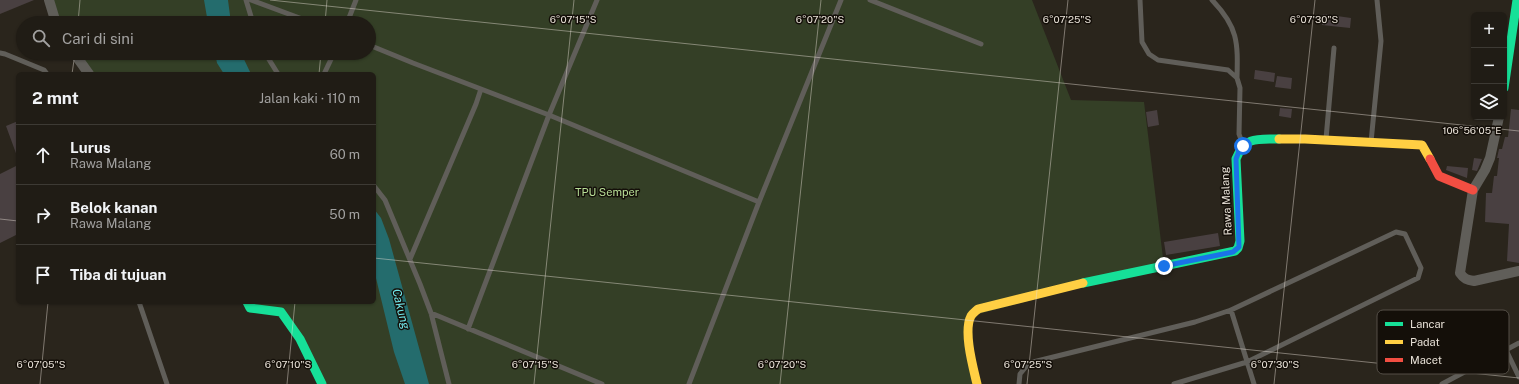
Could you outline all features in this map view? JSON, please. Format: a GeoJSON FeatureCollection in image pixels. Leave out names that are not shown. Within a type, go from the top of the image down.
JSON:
{"type":"FeatureCollection","features":[{"type":"Feature","properties":{"kind":"street"},"geometry":{"type":"LineString","coordinates":[[49,0],[54,16]]}},
{"type":"Feature","properties":{"kind":"street"},"geometry":{"type":"LineString","coordinates":[[1505,84],[1517,0]]}},
{"type":"Feature","properties":{"kind":"street"},"geometry":{"type":"LineString","coordinates":[[79,60],[88,72]]}},
{"type":"Feature","properties":{"kind":"street"},"geometry":{"type":"LineString","coordinates":[[1498,120],[1490,158],[1485,170],[1473,190],[1460,273],[1463,278],[1474,281],[1519,271]]}},
{"type":"Feature","properties":{"kind":"street"},"geometry":{"type":"LineString","coordinates":[[1243,146],[1253,139],[1326,140],[1422,146],[1425,148],[1439,176],[1473,190]]}},
{"type":"Feature","properties":{"kind":"street","name":"Rawa Malang"},"geometry":{"type":"LineString","coordinates":[[977,384],[969,339],[969,322],[971,316],[978,310],[1068,286],[1237,250],[1240,241],[1236,159],[1243,146]]}},
{"type":"Feature","properties":{"kind":"street"},"geometry":{"type":"LineString","coordinates":[[248,304],[250,308],[281,312],[300,339],[322,384]]}},
{"type":"Feature","properties":{"kind":"lane"},"geometry":{"type":"LineString","coordinates":[[246,0],[251,16]]}},
{"type":"Feature","properties":{"kind":"lane"},"geometry":{"type":"LineString","coordinates":[[251,0],[294,16]]}},
{"type":"Feature","properties":{"kind":"lane"},"geometry":{"type":"LineString","coordinates":[[350,16],[356,0]]}},
{"type":"Feature","properties":{"kind":"lane"},"geometry":{"type":"LineString","coordinates":[[468,329],[549,115],[597,0]]}},
{"type":"Feature","properties":{"kind":"lane"},"geometry":{"type":"LineString","coordinates":[[690,384],[759,202],[841,0]]}},
{"type":"Feature","properties":{"kind":"lane"},"geometry":{"type":"LineString","coordinates":[[870,0],[981,44]]}},
{"type":"Feature","properties":{"kind":"lane"},"geometry":{"type":"LineString","coordinates":[[1140,0],[1142,42],[1149,54],[1158,60],[1228,70],[1237,78]]}},
{"type":"Feature","properties":{"kind":"lane"},"geometry":{"type":"LineString","coordinates":[[1212,0],[1224,12],[1233,27],[1237,50],[1237,78],[1240,88],[1239,134],[1243,146]]}},
{"type":"Feature","properties":{"kind":"lane"},"geometry":{"type":"LineString","coordinates":[[1371,143],[1381,41],[1377,0]]}},
{"type":"Feature","properties":{"kind":"lane"},"geometry":{"type":"LineString","coordinates":[[376,48],[549,115],[759,202]]}},
{"type":"Feature","properties":{"kind":"lane"},"geometry":{"type":"LineString","coordinates":[[1326,140],[1334,48]]}},
{"type":"Feature","properties":{"kind":"lane"},"geometry":{"type":"LineString","coordinates":[[0,53],[16,59]]}},
{"type":"Feature","properties":{"kind":"lane"},"geometry":{"type":"LineString","coordinates":[[20,60],[46,72]]}},
{"type":"Feature","properties":{"kind":"lane"},"geometry":{"type":"LineString","coordinates":[[269,60],[277,72]]}},
{"type":"Feature","properties":{"kind":"lane"},"geometry":{"type":"LineString","coordinates":[[325,72],[331,60]]}},
{"type":"Feature","properties":{"kind":"lane"},"geometry":{"type":"LineString","coordinates":[[410,259],[481,89]]}},
{"type":"Feature","properties":{"kind":"lane"},"geometry":{"type":"LineString","coordinates":[[376,189],[384,200],[410,259],[431,313],[449,384]]}},
{"type":"Feature","properties":{"kind":"lane"},"geometry":{"type":"LineString","coordinates":[[1019,384],[1020,374],[1029,363],[1195,322],[1231,310],[1396,232],[1404,234],[1421,268],[1418,278],[1247,362],[1174,384]]}},
{"type":"Feature","properties":{"kind":"lane"},"geometry":{"type":"LineString","coordinates":[[140,304],[167,384]]}},
{"type":"Feature","properties":{"kind":"lane"},"geometry":{"type":"LineString","coordinates":[[1231,310],[1254,384]]}},
{"type":"Feature","properties":{"kind":"lane"},"geometry":{"type":"LineString","coordinates":[[431,313],[602,384]]}},
{"type":"Feature","properties":{"kind":"lane"},"geometry":{"type":"LineString","coordinates":[[1509,348],[1519,343]]}},
{"type":"Feature","properties":{"kind":"lane"},"geometry":{"type":"LineString","coordinates":[[1509,356],[1519,377]]}},
{"type":"Feature","properties":{"kind":"lane"},"geometry":{"type":"LineString","coordinates":[[1442,384],[1461,374]]}},
{"type":"Feature","properties":{"kind":"green space","name":"TPU Semper"},"geometry":{"type":"Polygon","coordinates":[[[49,0],[1032,0],[1071,100],[1144,102],[1164,266],[971,316],[977,384],[322,384],[281,312],[254,304],[376,304],[376,72],[88,72],[79,60],[376,60],[376,16],[54,16],[49,0]]]}},
{"type":"Feature","properties":{"kind":"water"},"geometry":{"type":"Polygon","coordinates":[[[204,0],[228,0],[230,16],[207,16],[204,0]]]}},
{"type":"Feature","properties":{"kind":"water"},"geometry":{"type":"Polygon","coordinates":[[[216,60],[244,60],[250,72],[223,72],[216,60]]]}},
{"type":"Feature","properties":{"kind":"water","name":"Cakung"},"geometry":{"type":"Polygon","coordinates":[[[376,212],[381,218],[389,239],[429,384],[405,384],[394,352],[376,278],[376,212]]]}},
{"type":"Feature","properties":{"kind":"building"},"geometry":{"type":"Polygon","coordinates":[[[0,0],[34,0],[0,14],[0,0]]]}},
{"type":"Feature","properties":{"kind":"building"},"geometry":{"type":"Polygon","coordinates":[[[1323,14],[1351,18],[1350,28],[1322,25],[1323,14]]]}},
{"type":"Feature","properties":{"kind":"building"},"geometry":{"type":"Polygon","coordinates":[[[1255,70],[1275,73],[1274,82],[1254,79],[1255,70]]]}},
{"type":"Feature","properties":{"kind":"building"},"geometry":{"type":"Polygon","coordinates":[[[1277,76],[1292,78],[1291,89],[1275,87],[1277,76]]]}},
{"type":"Feature","properties":{"kind":"building"},"geometry":{"type":"Polygon","coordinates":[[[1280,108],[1292,109],[1291,118],[1279,116],[1280,108]]]}},
{"type":"Feature","properties":{"kind":"building"},"geometry":{"type":"Polygon","coordinates":[[[1511,109],[1519,110],[1519,263],[1507,261],[1509,224],[1485,222],[1486,193],[1492,193],[1494,176],[1497,176],[1499,158],[1497,158],[1499,149],[1502,149],[1505,137],[1508,137],[1511,109]]]}},
{"type":"Feature","properties":{"kind":"building"},"geometry":{"type":"Polygon","coordinates":[[[1157,110],[1159,125],[1148,127],[1146,112],[1157,110]]]}},
{"type":"Feature","properties":{"kind":"building"},"geometry":{"type":"Polygon","coordinates":[[[16,122],[16,153],[6,126],[16,122]]]}},
{"type":"Feature","properties":{"kind":"building"},"geometry":{"type":"Polygon","coordinates":[[[1474,158],[1482,159],[1477,171],[1472,170],[1474,158]]]}},
{"type":"Feature","properties":{"kind":"building"},"geometry":{"type":"Polygon","coordinates":[[[16,166],[16,235],[0,243],[0,174],[16,166]]]}},
{"type":"Feature","properties":{"kind":"building"},"geometry":{"type":"Polygon","coordinates":[[[1447,166],[1468,168],[1467,178],[1446,170],[1447,166]]]}},
{"type":"Feature","properties":{"kind":"building"},"geometry":{"type":"Polygon","coordinates":[[[1218,233],[1220,246],[1166,255],[1164,242],[1218,233]]]}},
{"type":"Feature","properties":{"kind":"traffic: fast"},"geometry":{"type":"LineString","coordinates":[[1505,84],[1517,0]]}},
{"type":"Feature","properties":{"kind":"traffic: fast"},"geometry":{"type":"LineString","coordinates":[[1083,283],[1235,251],[1238,248],[1240,241],[1236,159],[1244,146],[1253,140],[1279,139]]}},
{"type":"Feature","properties":{"kind":"traffic: fast"},"geometry":{"type":"LineString","coordinates":[[248,304],[250,308],[281,312],[300,339],[322,384]]}},
{"type":"Feature","properties":{"kind":"traffic: slow"},"geometry":{"type":"LineString","coordinates":[[1279,139],[1422,145],[1430,159]]}},
{"type":"Feature","properties":{"kind":"traffic: slow"},"geometry":{"type":"LineString","coordinates":[[977,384],[971,359],[968,331],[971,316],[978,309],[1083,283]]}},
{"type":"Feature","properties":{"kind":"traffic: jam"},"geometry":{"type":"LineString","coordinates":[[1430,159],[1439,176],[1473,190]]}},
{"type":"Feature","properties":{"kind":"route"},"geometry":{"type":"LineString","coordinates":[[1164,266],[1233,252],[1239,247],[1240,241],[1236,159],[1243,146]]}}]}
